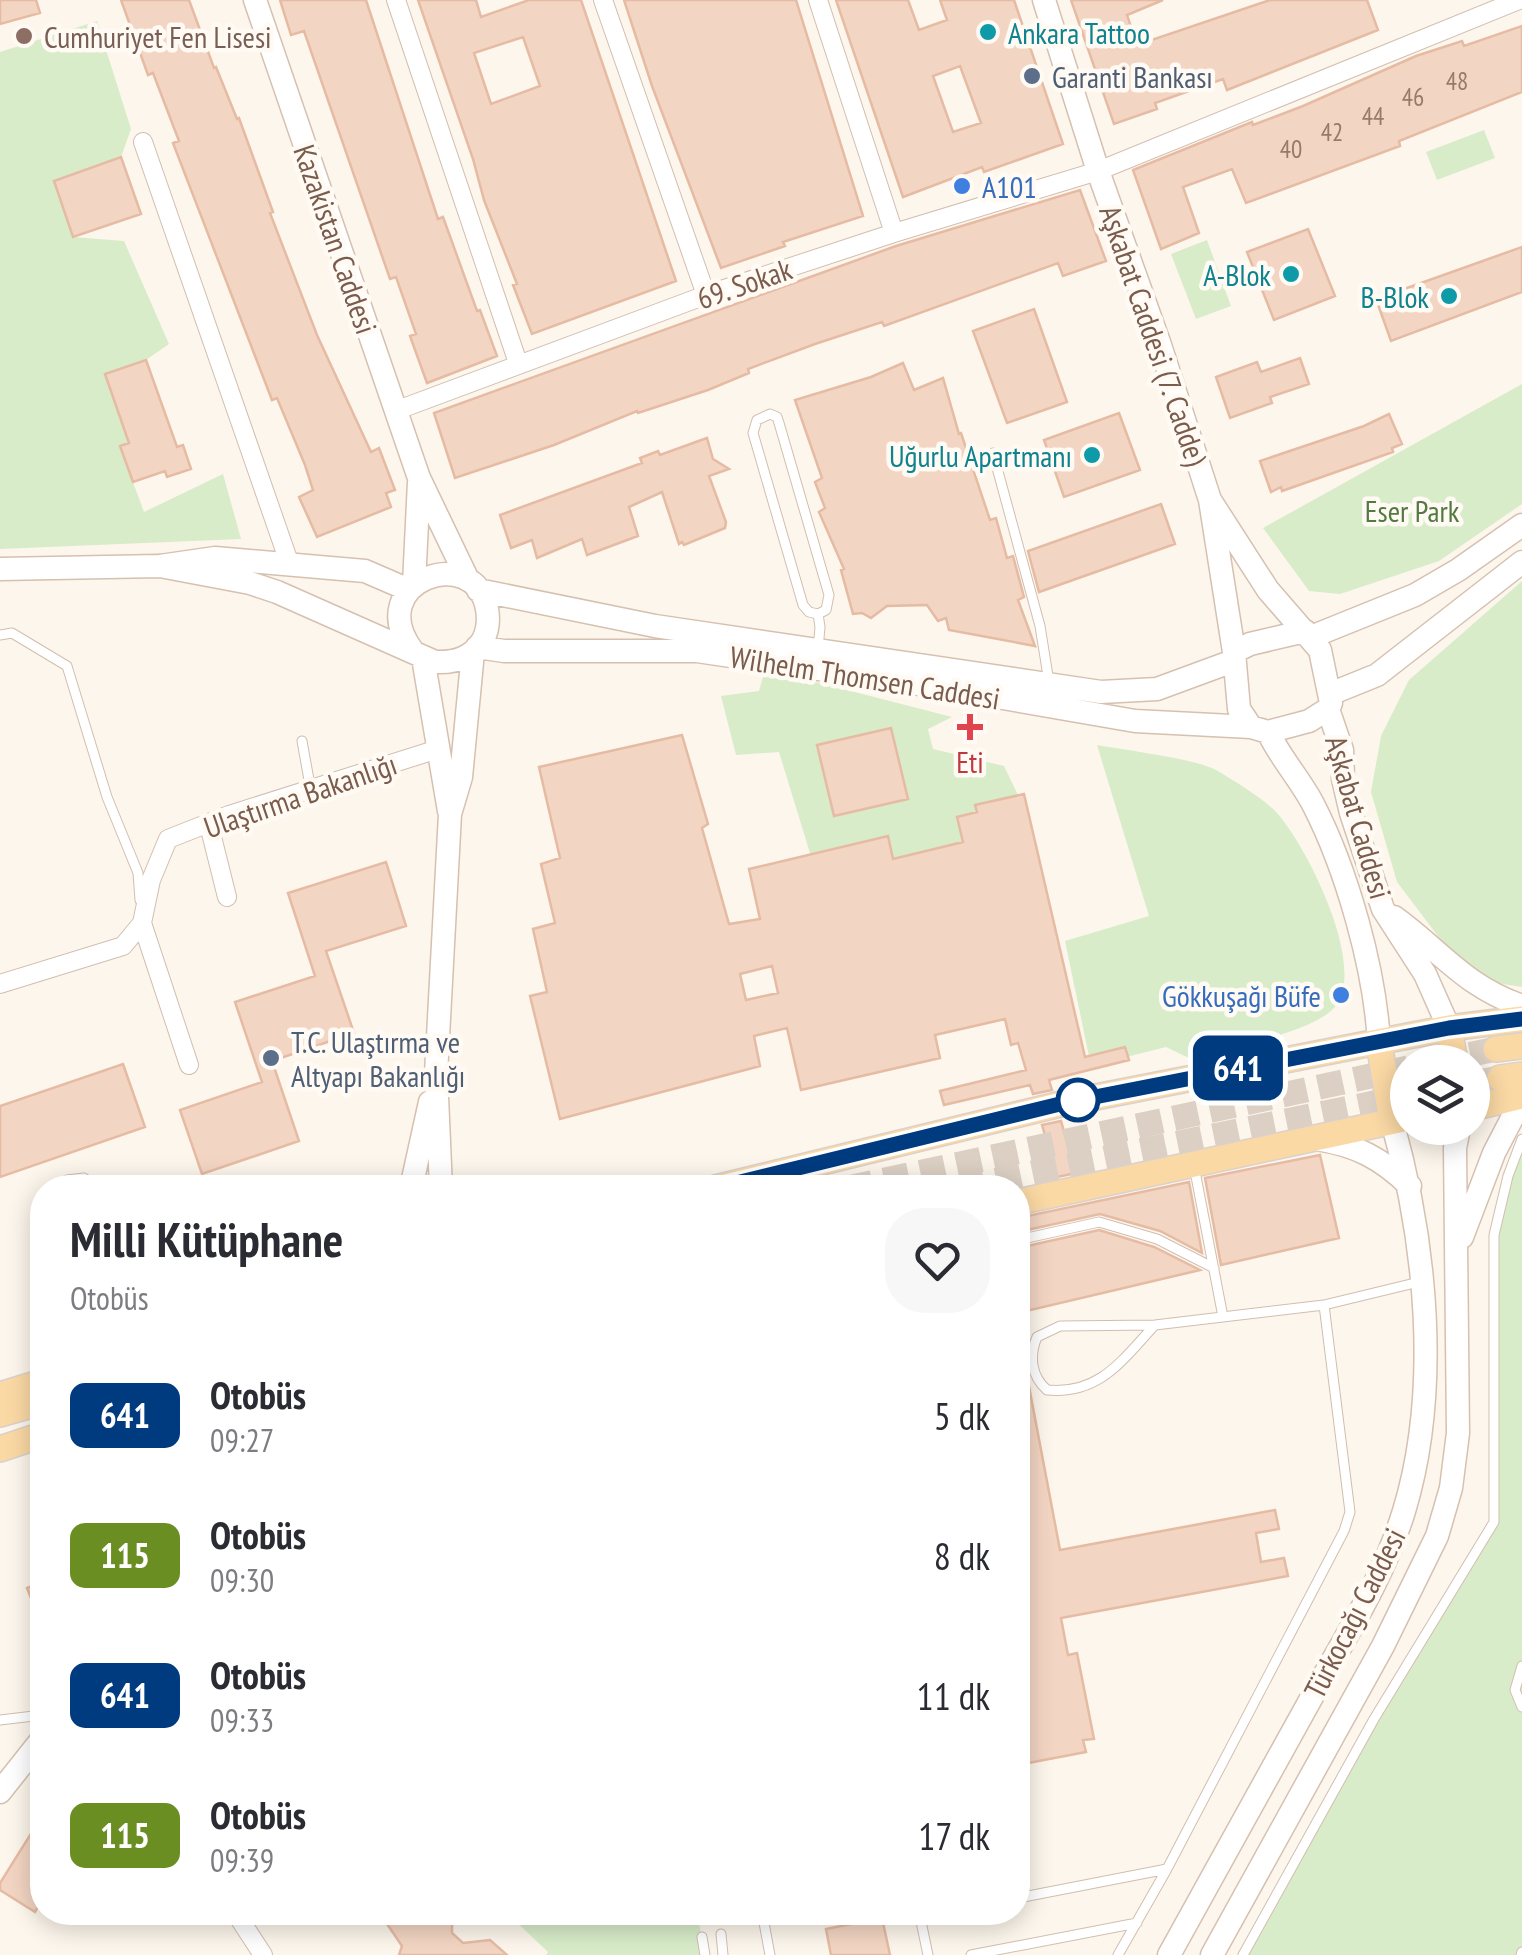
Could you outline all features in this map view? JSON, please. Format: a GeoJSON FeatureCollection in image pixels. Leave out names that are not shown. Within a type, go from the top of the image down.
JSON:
{"type":"FeatureCollection","features":[{"type":"Feature","properties":{"kind":"main road","name":"Kazakistan Caddesi"},"geometry":{"type":"LineString","coordinates":[[255,0],[419,478],[473,585]]}},
{"type":"Feature","properties":{"kind":"main road"},"geometry":{"type":"LineString","coordinates":[[1044,0],[1098,171]]}},
{"type":"Feature","properties":{"kind":"main road","name":"Aşkabat Caddesi (7. Cadde)"},"geometry":{"type":"LineString","coordinates":[[1098,171],[1210,500]]}},
{"type":"Feature","properties":{"kind":"main road"},"geometry":{"type":"LineString","coordinates":[[419,478],[411,587],[399,610],[399,624],[417,654],[450,814]]}},
{"type":"Feature","properties":{"kind":"main road"},"geometry":{"type":"LineString","coordinates":[[1210,500],[1268,590],[1320,650],[1329,702]]}},
{"type":"Feature","properties":{"kind":"main road"},"geometry":{"type":"LineString","coordinates":[[1210,500],[1239,708],[1259,729],[1309,721],[1329,702],[1377,675],[1522,562]]}},
{"type":"Feature","properties":{"kind":"main road"},"geometry":{"type":"LineString","coordinates":[[1233,656],[1250,644],[1308,634],[1415,595],[1522,524]]}},
{"type":"Feature","properties":{"kind":"main road"},"geometry":{"type":"LineString","coordinates":[[0,569],[160,566],[215,558],[365,570],[411,587],[440,574],[473,585],[488,615],[487,629],[475,650],[461,777],[450,814],[436,1074],[442,1175]]}},
{"type":"Feature","properties":{"kind":"main road"},"geometry":{"type":"LineString","coordinates":[[160,566],[277,592],[417,654],[449,662],[475,650]]}},
{"type":"Feature","properties":{"kind":"main road","name":"Wilhelm Thomsen Caddesi"},"geometry":{"type":"LineString","coordinates":[[473,585],[655,626],[1050,684],[1130,692],[1157,689],[1233,656]]}},
{"type":"Feature","properties":{"kind":"main road","name":"Wilhelm Thomsen Caddesi"},"geometry":{"type":"LineString","coordinates":[[475,650],[696,651],[1135,721],[1259,729]]}},
{"type":"Feature","properties":{"kind":"main road","name":"Aşkabat Caddesi"},"geometry":{"type":"LineString","coordinates":[[1329,702],[1342,750],[1343,780],[1351,813],[1384,908],[1425,974],[1449,1028]]}},
{"type":"Feature","properties":{"kind":"main road","name":"Aşkabat Caddesi"},"geometry":{"type":"LineString","coordinates":[[1259,729],[1312,803],[1348,893],[1373,988],[1379,1043]]}},
{"type":"Feature","properties":{"kind":"main road"},"geometry":{"type":"LineString","coordinates":[[1384,908],[1474,984],[1522,1006]]}},
{"type":"Feature","properties":{"kind":"main road"},"geometry":{"type":"LineString","coordinates":[[768,1175],[1064,1103],[1294,1056],[1522,1019]]}},
{"type":"Feature","properties":{"kind":"main road"},"geometry":{"type":"LineString","coordinates":[[1449,1028],[1452,1045]]}},
{"type":"Feature","properties":{"kind":"main road"},"geometry":{"type":"LineString","coordinates":[[1379,1043],[1390,1083]]}},
{"type":"Feature","properties":{"kind":"main road"},"geometry":{"type":"LineString","coordinates":[[414,1175],[436,1074]]}},
{"type":"Feature","properties":{"kind":"main road"},"geometry":{"type":"LineString","coordinates":[[1490,1104],[1522,1097]]}},
{"type":"Feature","properties":{"kind":"main road"},"geometry":{"type":"LineString","coordinates":[[1457,1249],[1494,1154],[1522,1097]]}},
{"type":"Feature","properties":{"kind":"main road"},"geometry":{"type":"LineString","coordinates":[[1030,1199],[1390,1122]]}},
{"type":"Feature","properties":{"kind":"main road"},"geometry":{"type":"LineString","coordinates":[[1312,1138],[1366,1152],[1384,1162],[1410,1186]]}},
{"type":"Feature","properties":{"kind":"main road","name":"Türkocağı Caddesi"},"geometry":{"type":"LineString","coordinates":[[1169,1955],[1367,1598],[1404,1512],[1422,1412],[1422,1281],[1404,1145]]}},
{"type":"Feature","properties":{"kind":"main road","name":"Türkocağı Caddesi"},"geometry":{"type":"LineString","coordinates":[[1212,1955],[1383,1646],[1437,1536],[1450,1488],[1458,1432],[1456,1145]]}},
{"type":"Feature","properties":{"kind":"main road"},"geometry":{"type":"LineString","coordinates":[[0,1395],[30,1386]]}},
{"type":"Feature","properties":{"kind":"main road"},"geometry":{"type":"LineString","coordinates":[[0,1414],[30,1405]]}},
{"type":"Feature","properties":{"kind":"main road"},"geometry":{"type":"LineString","coordinates":[[0,1449],[30,1439]]}},
{"type":"Feature","properties":{"kind":"main road"},"geometry":{"type":"LineString","coordinates":[[0,1462],[30,1455]]}},
{"type":"Feature","properties":{"kind":"main road"},"geometry":{"type":"LineString","coordinates":[[0,1792],[30,1753]]}},
{"type":"Feature","properties":{"kind":"street"},"geometry":{"type":"LineString","coordinates":[[396,0],[518,362]]}},
{"type":"Feature","properties":{"kind":"street"},"geometry":{"type":"LineString","coordinates":[[603,0],[706,296]]}},
{"type":"Feature","properties":{"kind":"street"},"geometry":{"type":"LineString","coordinates":[[818,0],[894,233]]}},
{"type":"Feature","properties":{"kind":"street","name":"69. Sokak"},"geometry":{"type":"LineString","coordinates":[[395,411],[518,362],[706,296],[1098,171],[1519,0]]}},
{"type":"Feature","properties":{"kind":"street"},"geometry":{"type":"LineString","coordinates":[[143,142],[290,562]]}},
{"type":"Feature","properties":{"kind":"street","name":"Ulaştırma Bakanlığı"},"geometry":{"type":"LineString","coordinates":[[142,922],[151,880],[168,839],[229,815],[438,749]]}},
{"type":"Feature","properties":{"kind":"street"},"geometry":{"type":"LineString","coordinates":[[209,825],[226,897]]}},
{"type":"Feature","properties":{"kind":"street"},"geometry":{"type":"LineString","coordinates":[[0,984],[123,946],[142,922]]}},
{"type":"Feature","properties":{"kind":"street"},"geometry":{"type":"LineString","coordinates":[[142,922],[188,1065]]}},
{"type":"Feature","properties":{"kind":"street"},"geometry":{"type":"LineString","coordinates":[[244,1925],[263,1955]]}},
{"type":"Feature","properties":{"kind":"lane"},"geometry":{"type":"LineString","coordinates":[[770,414],[779,424],[828,595],[826,610],[818,614],[803,605],[753,433],[757,420],[770,414]]}},
{"type":"Feature","properties":{"kind":"lane"},"geometry":{"type":"LineString","coordinates":[[993,453],[1040,626],[1050,684]]}},
{"type":"Feature","properties":{"kind":"lane"},"geometry":{"type":"LineString","coordinates":[[818,614],[818,649]]}},
{"type":"Feature","properties":{"kind":"lane"},"geometry":{"type":"LineString","coordinates":[[0,635],[12,633],[67,666],[106,797],[138,873],[142,922]]}},
{"type":"Feature","properties":{"kind":"lane"},"geometry":{"type":"LineString","coordinates":[[302,741],[311,791]]}},
{"type":"Feature","properties":{"kind":"lane"},"geometry":{"type":"LineString","coordinates":[[1243,1955],[1374,1719],[1494,1522],[1494,1235],[1508,1176],[1522,1139]]}},
{"type":"Feature","properties":{"kind":"lane"},"geometry":{"type":"LineString","coordinates":[[1194,1164],[1223,1317]]}},
{"type":"Feature","properties":{"kind":"lane"},"geometry":{"type":"LineString","coordinates":[[1030,1237],[1099,1222],[1157,1239],[1214,1268]]}},
{"type":"Feature","properties":{"kind":"lane"},"geometry":{"type":"LineString","coordinates":[[1155,1325],[1122,1361],[1084,1389],[1047,1390],[1038,1382],[1032,1349],[1037,1337],[1048,1329],[1155,1325],[1324,1306],[1422,1281]]}},
{"type":"Feature","properties":{"kind":"lane"},"geometry":{"type":"LineString","coordinates":[[1118,1955],[1167,1869],[1350,1512],[1324,1306]]}},
{"type":"Feature","properties":{"kind":"lane"},"geometry":{"type":"LineString","coordinates":[[1522,1666],[1515,1690],[1522,1707]]}},
{"type":"Feature","properties":{"kind":"lane"},"geometry":{"type":"LineString","coordinates":[[0,1720],[30,1716]]}},
{"type":"Feature","properties":{"kind":"lane"},"geometry":{"type":"LineString","coordinates":[[1030,1896],[1167,1869]]}},
{"type":"Feature","properties":{"kind":"lane"},"geometry":{"type":"LineString","coordinates":[[971,1955],[1137,1922]]}},
{"type":"Feature","properties":{"kind":"lane"},"geometry":{"type":"LineString","coordinates":[[764,1925],[770,1955]]}},
{"type":"Feature","properties":{"kind":"lane"},"geometry":{"type":"LineString","coordinates":[[921,1925],[928,1955]]}},
{"type":"Feature","properties":{"kind":"lane"},"geometry":{"type":"LineString","coordinates":[[720,1934],[723,1955]]}},
{"type":"Feature","properties":{"kind":"lane"},"geometry":{"type":"LineString","coordinates":[[702,1937],[705,1955]]}},
{"type":"Feature","properties":{"kind":"green space"},"geometry":{"type":"Polygon","coordinates":[[[97,21],[131,129],[121,157],[54,181],[73,237],[124,241],[169,344],[146,360],[105,375],[129,443],[120,447],[144,512],[223,474],[241,539],[0,549],[0,52],[97,21]]]}},
{"type":"Feature","properties":{"kind":"green space"},"geometry":{"type":"Polygon","coordinates":[[[1484,130],[1495,158],[1437,180],[1426,152],[1484,130]]]}},
{"type":"Feature","properties":{"kind":"green space"},"geometry":{"type":"Polygon","coordinates":[[[1207,240],[1231,306],[1196,319],[1171,254],[1207,240]]]}},
{"type":"Feature","properties":{"kind":"green space","name":"Eser Park"},"geometry":{"type":"Polygon","coordinates":[[[1522,384],[1522,504],[1439,561],[1340,594],[1309,591],[1263,528],[1522,384]]]}},
{"type":"Feature","properties":{"kind":"green space"},"geometry":{"type":"Polygon","coordinates":[[[1522,581],[1522,987],[1490,982],[1444,944],[1397,882],[1371,792],[1381,736],[1409,680],[1522,581]]]}},
{"type":"Feature","properties":{"kind":"green space"},"geometry":{"type":"Polygon","coordinates":[[[765,669],[952,717],[928,729],[933,749],[1004,766],[1018,795],[976,806],[977,812],[958,817],[966,855],[942,847],[916,853],[898,880],[888,836],[817,876],[779,752],[736,755],[721,696],[759,691],[765,669]]]}},
{"type":"Feature","properties":{"kind":"green space"},"geometry":{"type":"Polygon","coordinates":[[[1097,745],[1207,766],[1249,790],[1278,814],[1318,880],[1340,939],[1343,990],[1334,1008],[1288,1032],[1191,1059],[1166,1047],[1091,1066],[1065,941],[1149,916],[1097,745]]]}},
{"type":"Feature","properties":{"kind":"green space"},"geometry":{"type":"Polygon","coordinates":[[[1522,1139],[1522,1955],[1243,1955],[1374,1719],[1494,1523],[1494,1235],[1522,1139]]]}},
{"type":"Feature","properties":{"kind":"green space"},"geometry":{"type":"Polygon","coordinates":[[[520,1925],[699,1925],[705,1955],[546,1955],[548,1952],[520,1925]]]}},
{"type":"Feature","properties":{"kind":"building"},"geometry":{"type":"Polygon","coordinates":[[[0,0],[36,0],[40,13],[0,24],[0,0]]]}},
{"type":"Feature","properties":{"kind":"building"},"geometry":{"type":"Polygon","coordinates":[[[121,0],[189,0],[214,68],[239,118],[317,335],[371,452],[379,448],[395,490],[386,493],[391,507],[317,537],[299,497],[313,490],[305,465],[277,398],[272,400],[173,143],[179,141],[153,73],[148,75],[121,0]]]}},
{"type":"Feature","properties":{"kind":"building"},"geometry":{"type":"Polygon","coordinates":[[[280,0],[366,0],[438,219],[443,217],[497,356],[427,383],[410,336],[416,334],[396,277],[390,279],[304,31],[291,35],[280,0]]]}},
{"type":"Feature","properties":{"kind":"building"},"geometry":{"type":"Polygon","coordinates":[[[418,0],[476,0],[481,17],[529,0],[581,0],[676,281],[532,334],[418,0]],[[523,37],[474,53],[491,104],[540,86],[523,37]]]}},
{"type":"Feature","properties":{"kind":"building"},"geometry":{"type":"Polygon","coordinates":[[[624,0],[796,0],[863,216],[783,242],[785,246],[721,268],[624,0]]]}},
{"type":"Feature","properties":{"kind":"building"},"geometry":{"type":"Polygon","coordinates":[[[836,0],[908,0],[919,30],[947,20],[940,0],[1014,0],[1063,144],[984,172],[982,167],[903,197],[836,0]],[[960,66],[933,76],[953,132],[981,123],[960,66]]]}},
{"type":"Feature","properties":{"kind":"building"},"geometry":{"type":"Polygon","coordinates":[[[1071,0],[1163,0],[1127,15],[1137,45],[1270,0],[1367,0],[1378,30],[1227,90],[1223,79],[1155,103],[1157,109],[1114,124],[1071,0]]]}},
{"type":"Feature","properties":{"kind":"building"},"geometry":{"type":"Polygon","coordinates":[[[1522,26],[1522,92],[1399,141],[1400,146],[1246,203],[1232,169],[1183,187],[1199,233],[1161,249],[1133,170],[1303,106],[1416,56],[1462,41],[1464,46],[1522,26]]]}},
{"type":"Feature","properties":{"kind":"building"},"geometry":{"type":"Polygon","coordinates":[[[121,157],[141,214],[73,237],[54,181],[121,157]]]}},
{"type":"Feature","properties":{"kind":"building"},"geometry":{"type":"Polygon","coordinates":[[[1080,190],[1106,261],[1063,276],[1058,263],[884,326],[882,322],[815,344],[748,369],[749,373],[708,390],[637,411],[554,445],[455,478],[434,413],[896,246],[1080,190]]]}},
{"type":"Feature","properties":{"kind":"building","name":"A-Blok"},"geometry":{"type":"Polygon","coordinates":[[[1308,229],[1335,296],[1274,320],[1247,252],[1308,229]]]}},
{"type":"Feature","properties":{"kind":"building","name":"B-Blok"},"geometry":{"type":"Polygon","coordinates":[[[1522,247],[1522,292],[1391,341],[1376,299],[1522,247]]]}},
{"type":"Feature","properties":{"kind":"building"},"geometry":{"type":"Polygon","coordinates":[[[1034,309],[1067,402],[1007,423],[973,331],[1034,309]]]}},
{"type":"Feature","properties":{"kind":"building"},"geometry":{"type":"Polygon","coordinates":[[[1300,358],[1309,384],[1270,397],[1272,403],[1230,418],[1216,377],[1257,362],[1261,372],[1300,358]]]}},
{"type":"Feature","properties":{"kind":"building"},"geometry":{"type":"Polygon","coordinates":[[[146,360],[177,447],[183,445],[191,469],[167,477],[165,471],[133,482],[120,446],[129,443],[105,374],[146,360]]]}},
{"type":"Feature","properties":{"kind":"building"},"geometry":{"type":"Polygon","coordinates":[[[903,363],[914,390],[943,378],[990,520],[996,518],[1007,558],[1013,556],[1024,597],[1018,600],[1035,646],[949,630],[946,618],[938,621],[927,605],[887,606],[871,618],[853,614],[841,570],[844,569],[819,512],[825,508],[815,482],[822,478],[795,400],[903,363]]]}},
{"type":"Feature","properties":{"kind":"building","name":"Uğurlu Apartmanı"},"geometry":{"type":"Polygon","coordinates":[[[1119,413],[1140,470],[1064,497],[1044,440],[1119,413]]]}},
{"type":"Feature","properties":{"kind":"building"},"geometry":{"type":"Polygon","coordinates":[[[1389,414],[1402,444],[1392,448],[1393,452],[1271,492],[1260,461],[1389,414]]]}},
{"type":"Feature","properties":{"kind":"building"},"geometry":{"type":"Polygon","coordinates":[[[707,438],[713,459],[729,469],[709,476],[725,528],[679,544],[662,492],[629,507],[638,536],[587,555],[582,539],[537,558],[532,540],[511,548],[500,515],[642,463],[640,458],[658,451],[660,455],[707,438]]]}},
{"type":"Feature","properties":{"kind":"building"},"geometry":{"type":"Polygon","coordinates":[[[1161,504],[1175,544],[1039,592],[1028,551],[1161,504]]]}},
{"type":"Feature","properties":{"kind":"building"},"geometry":{"type":"Polygon","coordinates":[[[891,728],[908,799],[834,816],[817,745],[891,728]]]}},
{"type":"Feature","properties":{"kind":"building"},"geometry":{"type":"Polygon","coordinates":[[[682,735],[708,824],[702,828],[729,924],[760,919],[749,869],[888,836],[893,859],[963,842],[957,817],[977,812],[975,805],[1024,794],[1085,1057],[1125,1047],[1129,1060],[1049,1080],[1052,1090],[1033,1094],[1030,1085],[944,1105],[940,1091],[1026,1070],[1018,1043],[1011,1045],[1005,1019],[935,1035],[940,1058],[801,1090],[787,1028],[754,1036],[760,1066],[560,1119],[530,996],[547,992],[533,929],[555,923],[541,864],[560,858],[539,767],[682,735]],[[772,966],[740,974],[746,1000],[778,993],[772,966]]]}},
{"type":"Feature","properties":{"kind":"building"},"geometry":{"type":"Polygon","coordinates":[[[386,862],[406,926],[326,951],[354,1033],[272,1061],[299,1141],[202,1174],[180,1110],[262,1082],[235,1002],[315,976],[288,893],[386,862]]]}},
{"type":"Feature","properties":{"kind":"building"},"geometry":{"type":"Polygon","coordinates":[[[123,1064],[145,1127],[0,1177],[0,1106],[123,1064]]]}},
{"type":"Feature","properties":{"kind":"building"},"geometry":{"type":"Polygon","coordinates":[[[1061,1121],[1076,1173],[1057,1177],[1042,1125],[1061,1121]]]}},
{"type":"Feature","properties":{"kind":"building"},"geometry":{"type":"Polygon","coordinates":[[[1320,1155],[1339,1238],[1221,1265],[1205,1178],[1320,1155]]]}},
{"type":"Feature","properties":{"kind":"building"},"geometry":{"type":"Polygon","coordinates":[[[1189,1182],[1202,1253],[1160,1231],[1100,1214],[1030,1229],[1030,1215],[1189,1182]]]}},
{"type":"Feature","properties":{"kind":"building"},"geometry":{"type":"Polygon","coordinates":[[[1099,1230],[1154,1247],[1200,1270],[1030,1310],[1030,1245],[1099,1230]]]}},
{"type":"Feature","properties":{"kind":"building"},"geometry":{"type":"Polygon","coordinates":[[[1030,1392],[1060,1550],[1275,1510],[1279,1529],[1256,1533],[1261,1562],[1284,1558],[1288,1576],[1061,1618],[1068,1655],[1077,1653],[1094,1739],[1083,1740],[1086,1752],[1030,1763],[1030,1392]]]}},
{"type":"Feature","properties":{"kind":"building"},"geometry":{"type":"Polygon","coordinates":[[[30,1835],[30,1909],[0,1890],[0,1883],[30,1835]]]}},
{"type":"Feature","properties":{"kind":"building"},"geometry":{"type":"Polygon","coordinates":[[[388,1925],[452,1925],[452,1933],[463,1943],[490,1940],[507,1955],[399,1955],[402,1946],[388,1925]]]}},
{"type":"Feature","properties":{"kind":"building"},"geometry":{"type":"Polygon","coordinates":[[[884,1925],[890,1955],[831,1955],[826,1929],[884,1925]]]}},
{"type":"Feature","properties":{"kind":"tunnel"},"geometry":{"type":"LineString","coordinates":[[1490,1050],[1496,1049]]}},
{"type":"Feature","properties":{"kind":"tunnel"},"geometry":{"type":"LineString","coordinates":[[909,1175],[1390,1072]]}},
{"type":"Feature","properties":{"kind":"tunnel"},"geometry":{"type":"LineString","coordinates":[[1490,1080],[1500,1078]]}},
{"type":"Feature","properties":{"kind":"tunnel"},"geometry":{"type":"LineString","coordinates":[[1023,1175],[1390,1100]]}},
{"type":"Feature","properties":{"kind":"bus line","name":"641"},"geometry":{"type":"LineString","coordinates":[[769,1175],[1064,1103],[1294,1056],[1522,1019]]}},
{"type":"Feature","properties":{"kind":"place","name":"Ankara Tattoo"},"geometry":{"type":"Point","coordinates":[988,32]}},
{"type":"Feature","properties":{"kind":"place","name":"Cumhuriyet Fen Lisesi"},"geometry":{"type":"Point","coordinates":[24,36]}},
{"type":"Feature","properties":{"kind":"place","name":"Garanti Bankası"},"geometry":{"type":"Point","coordinates":[1032,76]}},
{"type":"Feature","properties":{"kind":"place","name":"A101"},"geometry":{"type":"Point","coordinates":[962,186]}},
{"type":"Feature","properties":{"kind":"place","name":"A-Blok"},"geometry":{"type":"Point","coordinates":[1291,274]}},
{"type":"Feature","properties":{"kind":"place","name":"B-Blok"},"geometry":{"type":"Point","coordinates":[1449,296]}},
{"type":"Feature","properties":{"kind":"place","name":"Uğurlu Apartmanı"},"geometry":{"type":"Point","coordinates":[1092,455]}},
{"type":"Feature","properties":{"kind":"place","name":"Eti"},"geometry":{"type":"Point","coordinates":[970,727]}},
{"type":"Feature","properties":{"kind":"place","name":"Gökkuşağı Büfe"},"geometry":{"type":"Point","coordinates":[1341,995]}},
{"type":"Feature","properties":{"kind":"place","name":"T.C. Ulaştırma ve Altyapı Bakanlığı"},"geometry":{"type":"Point","coordinates":[271,1058]}}]}
